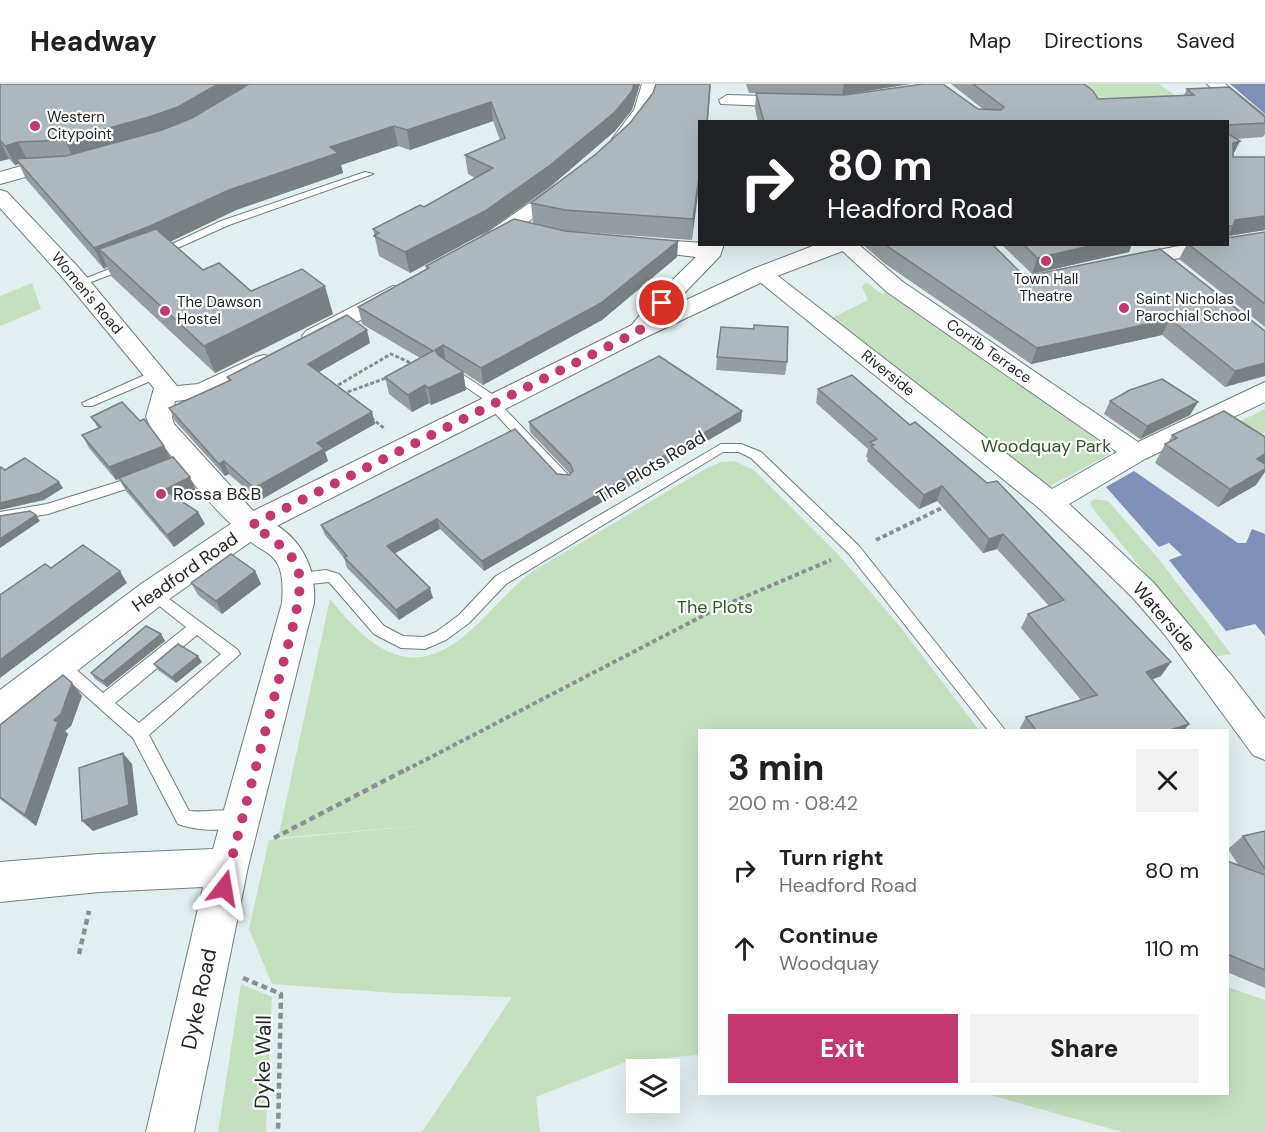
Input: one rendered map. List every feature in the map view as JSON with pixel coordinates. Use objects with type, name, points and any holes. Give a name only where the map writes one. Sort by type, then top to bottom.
[{"type":"main road","name":"Headford Road","points":[[0,710],[153,593],[252,525],[639,331],[761,274],[831,246]]},
{"type":"main road","points":[[252,525],[286,549],[293,558],[300,579]]},
{"type":"main road","name":"Dyke Road","points":[[170,1132],[236,842],[295,614],[300,579]]},
{"type":"main road","points":[[0,882],[99,873],[236,842]]},
{"type":"street","points":[[608,152],[623,137],[642,111],[650,84]]},
{"type":"street","points":[[1215,84],[1265,125]]},
{"type":"street","points":[[735,92],[808,102]]},
{"type":"street","points":[[728,120],[735,92]]},
{"type":"street","points":[[735,92],[743,120]]},
{"type":"street","points":[[0,178],[28,170],[82,167]]},
{"type":"street","points":[[466,253],[513,226],[584,172]]},
{"type":"street","name":"Women's Road","points":[[0,196],[80,283],[160,384]]},
{"type":"street","points":[[513,226],[534,231]]},
{"type":"street","points":[[616,243],[713,248]]},
{"type":"street","name":"Corrib Terrace","points":[[831,246],[895,287],[1136,453]]},
{"type":"street","points":[[1104,267],[1153,250],[1199,246]]},
{"type":"street","points":[[639,331],[713,248]]},
{"type":"street","points":[[1153,250],[1184,277]]},
{"type":"street","name":"Riverside","points":[[761,274],[1014,474]]},
{"type":"street","points":[[252,525],[183,461],[160,422],[160,384],[202,392],[287,350],[407,285]]},
{"type":"street","points":[[1050,502],[1136,453],[1257,396],[1265,390]]},
{"type":"street","name":"Waterside","points":[[1014,474],[1050,502],[1144,591],[1208,668],[1265,745]]},
{"type":"lane","points":[[80,283],[164,251],[225,223],[368,174]]},
{"type":"lane","points":[[447,368],[496,404],[565,480]]},
{"type":"lane","points":[[88,403],[160,384]]},
{"type":"lane","name":"The Plots Road","points":[[300,579],[326,576],[334,578],[379,630],[401,642],[425,643],[441,636],[464,619],[501,580],[721,448],[733,447],[756,454],[854,550],[996,729]]},
{"type":"lane","points":[[0,517],[48,509],[109,492],[152,476]]},
{"type":"lane","points":[[139,734],[232,654],[153,593]]},
{"type":"lane","points":[[104,702],[196,627]]},
{"type":"lane","points":[[58,664],[139,734],[184,818],[207,821],[236,842]]},
{"type":"path","points":[[287,350],[349,401]]},
{"type":"path","points":[[333,388],[391,354],[418,367],[407,371]]},
{"type":"path","points":[[341,394],[396,375]]},
{"type":"path","points":[[366,414],[409,447]]},
{"type":"path","points":[[236,842],[269,840],[716,609],[854,550],[949,505]]},
{"type":"path","name":"Dyke Wall","points":[[278,1132],[281,994]]},
{"type":"green space","points":[[1070,84],[1159,84],[1179,98],[1092,103]]},
{"type":"green space","name":"Woodquay Park","points":[[866,282],[882,294],[886,292],[1118,454],[1112,453],[1046,488],[832,318],[868,300],[862,287]]},
{"type":"green space","points":[[32,283],[41,309],[0,326],[0,296]]},
{"type":"green space","points":[[1265,409],[1265,432],[1242,446],[1219,431]]},
{"type":"green space","name":"The Plots","points":[[734,461],[754,470],[836,552],[898,624],[978,729],[698,729],[698,1055],[626,1059],[626,1062],[536,1097],[540,1132],[422,1132],[512,997],[395,993],[272,984],[249,929],[269,840],[427,825],[278,838],[330,599],[362,633],[378,646],[395,654],[412,657],[431,655],[451,646],[472,629],[533,571],[707,468],[721,462]]},
{"type":"green space","points":[[1095,499],[1108,501],[1158,558],[1231,654],[1213,657],[1093,509],[1090,502]]},
{"type":"green space","points":[[241,984],[272,997],[266,1132],[218,1132]]},
{"type":"green space","points":[[1229,988],[1265,1000],[1265,1132],[1122,1132],[991,1095],[1229,1095]]},
{"type":"water","points":[[1230,84],[1265,84],[1265,114]]},
{"type":"water","points":[[1134,471],[1238,543],[1246,543],[1252,529],[1265,534],[1265,636],[1255,624],[1226,631],[1169,560],[1182,555],[1169,543],[1159,547],[1106,487]]},
{"type":"building","points":[[0,84],[218,84],[178,107],[149,117],[65,140],[18,142],[5,146],[0,140]]},
{"type":"building","points":[[249,84],[634,84],[632,91],[615,112],[549,166],[485,211],[405,252],[374,236],[379,233],[373,229],[420,205],[424,207],[493,168],[465,155],[505,138],[491,102],[407,130],[394,126],[330,147],[338,153],[229,190],[150,226],[94,248],[16,159],[66,156],[162,130],[192,118]]},
{"type":"building","points":[[656,84],[710,84],[707,120],[698,120],[698,183],[693,219],[565,210],[531,203],[596,154],[630,123],[653,93]]},
{"type":"building","points":[[923,84],[943,84],[978,109],[1001,110],[1004,107],[973,84],[1084,84],[1093,91],[1098,99],[1194,95],[1187,89],[1229,87],[1265,117],[1265,123],[1229,125],[1229,120],[763,120],[756,93],[845,95]]},
{"type":"building","points":[[1229,134],[1240,141],[1233,143],[1233,157],[1265,157],[1265,216],[1235,220],[1233,226],[1229,226]]},
{"type":"building","points":[[514,219],[565,231],[678,241],[601,303],[481,368],[443,345],[435,350],[438,355],[463,372],[428,388],[425,385],[408,395],[385,377],[433,351],[358,307],[429,268],[426,266]]},
{"type":"building","points":[[156,229],[203,270],[219,263],[251,291],[302,269],[325,286],[204,346],[99,249]]},
{"type":"building","points":[[1265,232],[1265,304],[1191,246],[1229,246],[1229,238]]},
{"type":"building","points":[[887,246],[994,246],[1022,274],[1032,275],[1160,249],[1265,331],[1265,363],[1235,371],[1170,319],[1037,348]]},
{"type":"building","points":[[1025,246],[1089,246],[1037,258]]},
{"type":"building","points":[[347,315],[367,330],[308,364],[372,412],[317,443],[324,449],[254,488],[224,461],[219,464],[169,408],[231,380],[227,377]]},
{"type":"building","points":[[754,325],[788,327],[787,362],[717,357],[721,327],[754,329]]},
{"type":"building","points":[[659,356],[742,411],[482,561],[437,519],[387,546],[430,588],[396,610],[344,557],[347,556],[321,525],[515,429],[557,474],[569,475],[573,471],[571,465],[529,422]]},
{"type":"building","points":[[852,375],[910,425],[915,422],[987,483],[997,481],[1171,662],[1146,672],[1189,724],[1173,729],[1035,729],[1026,717],[1097,695],[1028,614],[1064,600],[1003,534],[989,539],[942,486],[924,495],[871,446],[874,445],[870,442],[877,439],[818,389]]},
{"type":"building","points":[[1162,379],[1198,402],[1147,426],[1110,401],[1130,390]]},
{"type":"building","points":[[122,402],[140,421],[144,419],[164,446],[109,467],[82,435],[101,427],[91,417]]},
{"type":"building","points":[[1224,411],[1265,437],[1265,454],[1257,459],[1265,464],[1265,469],[1230,489],[1165,444],[1177,438],[1172,435]]},
{"type":"building","points":[[173,457],[190,477],[164,490],[198,512],[167,535],[119,478]]},
{"type":"building","points":[[25,458],[59,482],[40,493],[0,503],[0,467],[5,470]]},
{"type":"building","points":[[30,511],[36,515],[0,539],[0,516]]},
{"type":"building","points":[[83,545],[120,571],[0,660],[0,595],[45,564],[51,568]]},
{"type":"building","points":[[231,554],[255,571],[216,601],[191,583]]},
{"type":"building","points":[[146,626],[161,634],[103,681],[91,673]]},
{"type":"building","points":[[178,644],[198,656],[172,677],[154,664]]},
{"type":"building","points":[[63,675],[72,683],[61,714],[54,720],[58,722],[25,815],[0,797],[0,725]]},
{"type":"building","points":[[123,753],[129,805],[82,821],[79,768]]},
{"type":"building","points":[[1265,831],[1265,869],[1243,836]]},
{"type":"building","points":[[1229,862],[1265,875],[1265,970],[1229,955]]},
{"type":"place","name":"Western Citypoint","points":[[35,126]]},
{"type":"place","name":"Town Hall Theatre","points":[[1046,261]]},
{"type":"place","name":"Saint Nicholas Parochial School","points":[[1124,308]]},
{"type":"place","name":"The Dawson Hostel","points":[[165,311]]},
{"type":"place","name":"Rossa B&B","points":[[161,494]]},
{"type":"route","points":[[224,888],[293,626],[300,588],[298,570],[293,558],[286,549],[252,525],[639,331],[662,303]]}]
